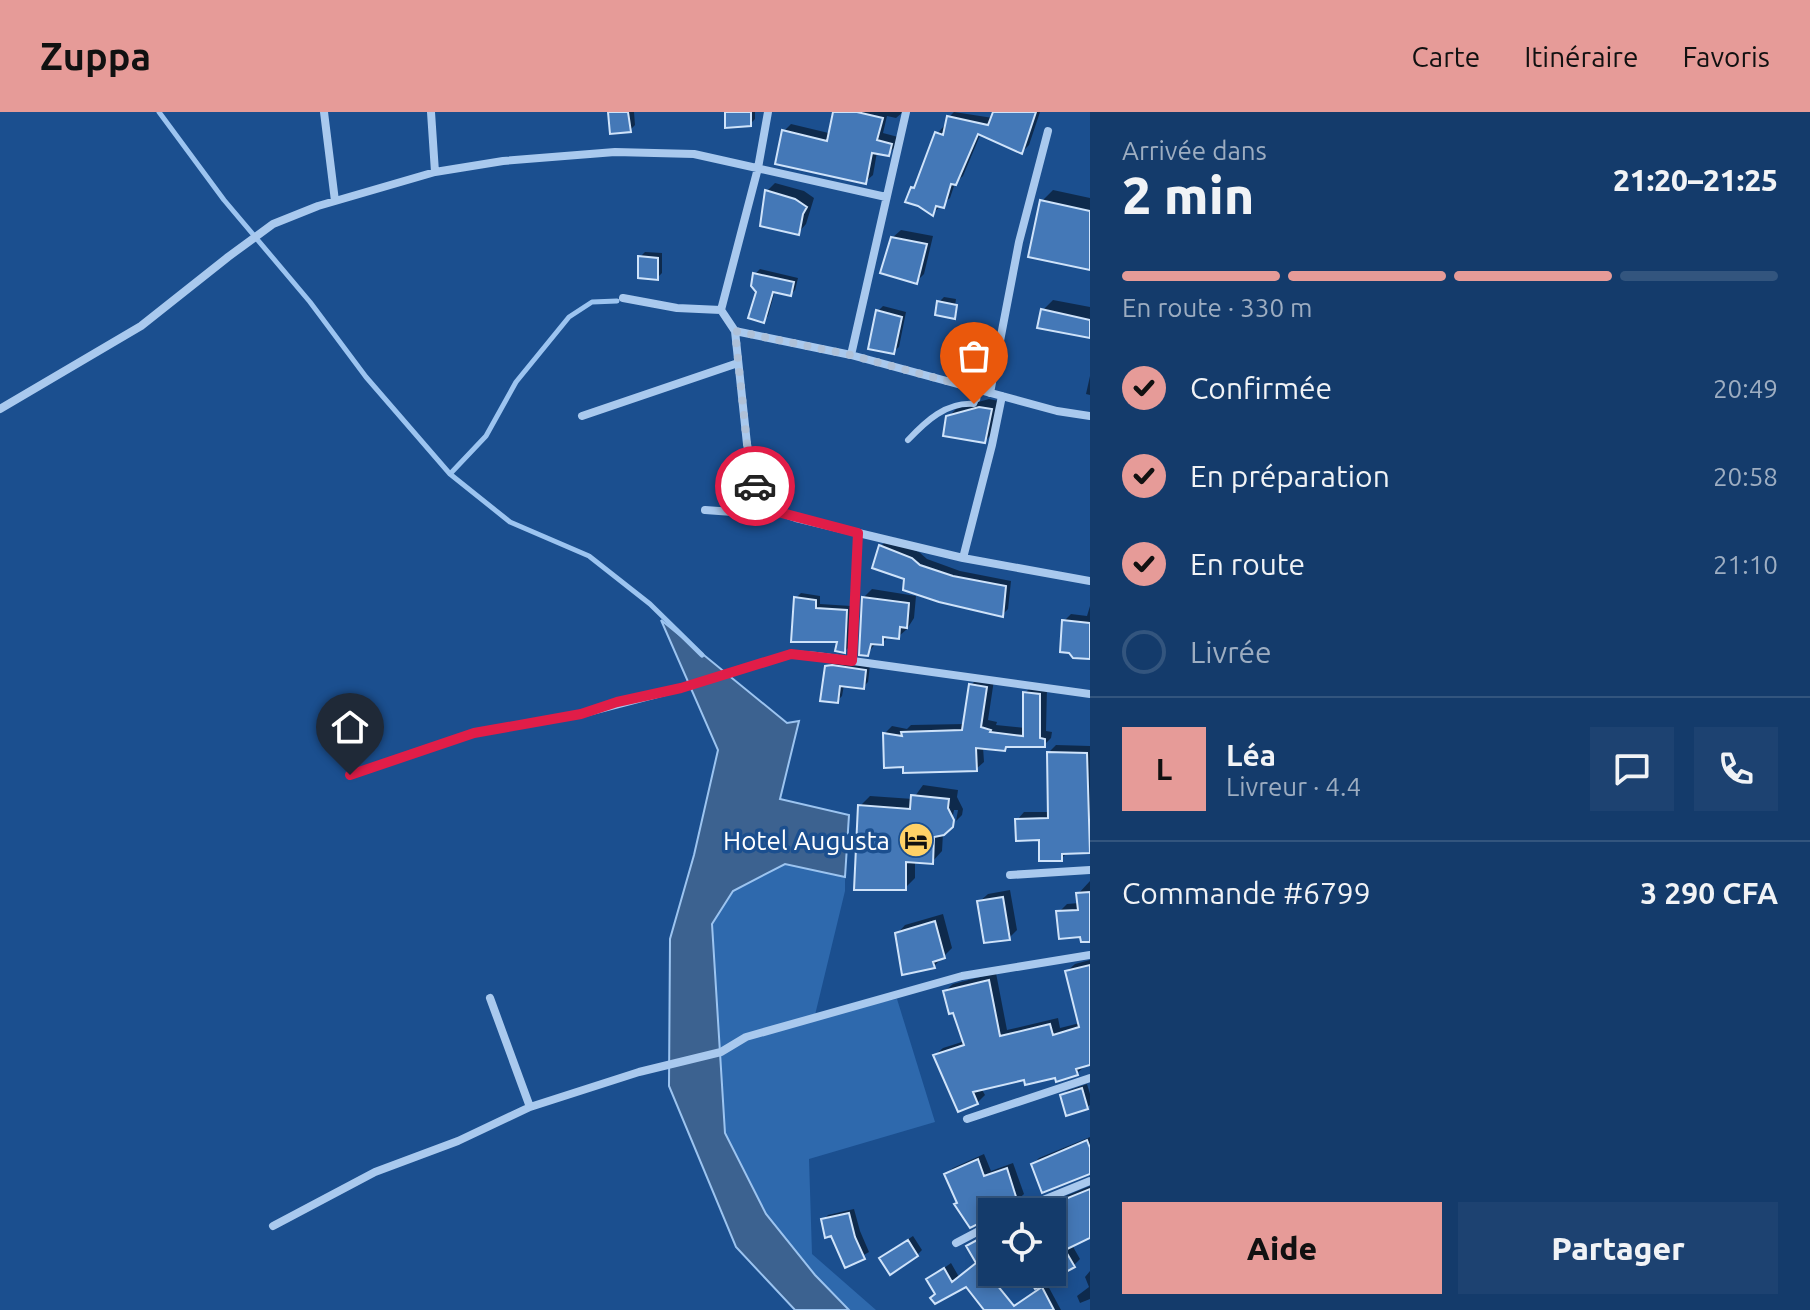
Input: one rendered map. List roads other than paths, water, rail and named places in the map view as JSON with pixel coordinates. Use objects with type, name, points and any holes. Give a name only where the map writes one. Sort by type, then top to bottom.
[{"type":"street","points":[[324,112],[335,201]]},
{"type":"street","points":[[431,112],[435,172]]},
{"type":"street","points":[[759,505],[747,444],[735,331],[721,310],[758,168],[768,112]]},
{"type":"street","points":[[851,355],[906,112]]},
{"type":"street","points":[[985,392],[1048,131]]},
{"type":"street","points":[[0,409],[141,326],[273,224],[335,201],[435,172],[503,161],[615,152],[694,154],[886,197]]},
{"type":"street","points":[[623,298],[677,308],[721,310]]},
{"type":"street","points":[[735,331],[851,355],[985,392],[1090,416]]},
{"type":"street","points":[[582,416],[738,363]]},
{"type":"street","points":[[963,558],[1002,396]]},
{"type":"street","points":[[705,510],[733,512],[759,505],[796,518],[963,558],[1090,581]]},
{"type":"street","points":[[852,661],[858,533]]},
{"type":"street","points":[[350,775],[474,733],[581,714],[617,702],[681,688],[791,654],[1090,694]]},
{"type":"street","points":[[1010,875],[1090,870]]},
{"type":"street","points":[[273,1226],[375,1172],[458,1141],[530,1107],[639,1072],[721,1052],[746,1037],[962,976],[1090,955]]},
{"type":"street","points":[[490,998],[530,1107]]},
{"type":"street","points":[[967,1119],[1090,1078]]},
{"type":"street","points":[[1048,1198],[1090,1181]]},
{"type":"street","points":[[956,1243],[978,1231]]},
{"type":"lane","points":[[908,440],[940,411],[974,404],[985,392]]},
{"type":"waterway","points":[[159,112],[224,200],[310,302],[366,377],[450,474],[510,522],[589,556],[650,604],[702,655]]},
{"type":"waterway","points":[[450,474],[486,436],[516,382],[569,317],[592,302],[617,301]]},
{"type":"place","name":"Hotel Augusta","points":[[916,840]]}]
